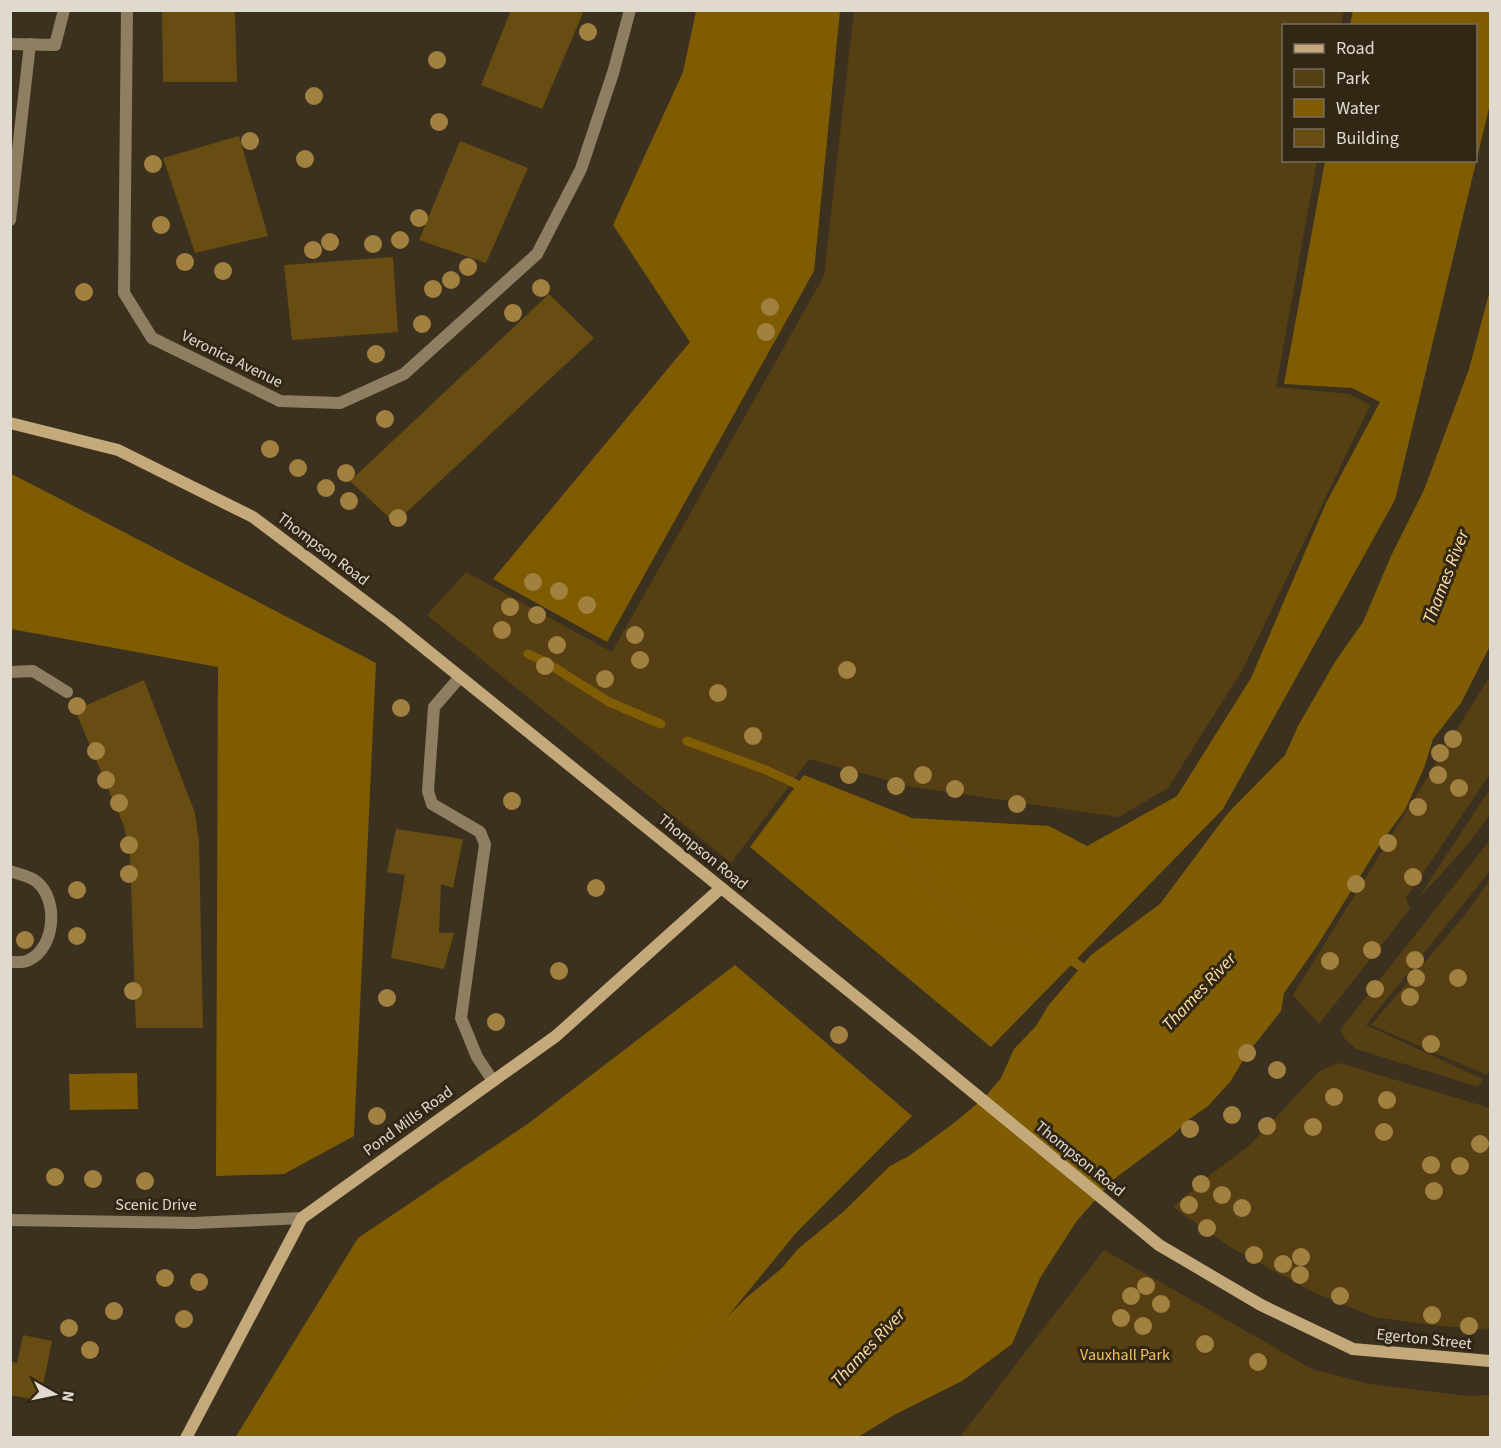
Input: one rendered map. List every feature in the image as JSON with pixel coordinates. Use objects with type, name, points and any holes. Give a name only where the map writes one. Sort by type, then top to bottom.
[{"type":"street","points":[[10,44],[55,45],[64,10]]},
{"type":"street","name":"Veronica Avenue","points":[[127,10],[124,293],[152,338],[280,401],[340,403],[404,374],[537,254],[581,169],[614,73],[630,10]]},
{"type":"street","points":[[10,220],[30,44]]},
{"type":"street","name":"Thompson Road","points":[[10,423],[118,450],[253,517],[391,621],[933,1059],[1159,1245],[1261,1305],[1353,1349]]},
{"type":"street","points":[[10,672],[33,671],[67,692]]},
{"type":"street","points":[[460,677],[434,707],[428,791],[432,804],[480,832],[485,844],[461,1018],[477,1057],[493,1081]]},
{"type":"street","points":[[10,871],[37,882],[50,900],[51,925],[44,948],[28,961],[10,962]]},
{"type":"street","name":"Pond Mills Road","points":[[186,1437],[302,1218],[556,1036],[721,888]]},
{"type":"street","name":"Scenic Drive","points":[[10,1220],[194,1223],[302,1218]]},
{"type":"street","name":"Egerton Street","points":[[1353,1349],[1465,1361],[1491,1361]]},
{"type":"green space","points":[[854,11],[1344,11],[1341,24],[1282,24],[1282,162],[1317,162],[1276,387],[1349,394],[1370,405],[1243,669],[1168,788],[1119,817],[913,787],[809,759],[731,863],[427,615],[466,572],[612,652],[824,276]]},
{"type":"green space","points":[[1490,676],[1490,774],[1406,898],[1410,909],[1319,1024],[1293,995]]},
{"type":"green space","points":[[1490,789],[1490,815],[1463,850],[1417,900]]},
{"type":"green space","points":[[1490,840],[1490,871],[1366,1025],[1483,1079],[1478,1087],[1356,1049],[1345,1039],[1340,1030]]},
{"type":"green space","points":[[1490,880],[1490,1070],[1487,1075],[1371,1025],[1464,916]]},
{"type":"green space","points":[[1339,1063],[1490,1108],[1490,1330],[1374,1317],[1311,1291],[1232,1248],[1173,1207],[1211,1174],[1250,1145],[1319,1071]]},
{"type":"green space","name":"Vauxhall Park","points":[[1104,1250],[1312,1369],[1369,1384],[1467,1396],[1490,1395],[1490,1437],[960,1437]]},
{"type":"shaded area","points":[[696,11],[840,11],[814,271],[607,642],[493,579],[690,342],[613,225],[683,72]]},
{"type":"shaded area","points":[[1353,11],[1490,11],[1490,104],[1477,158],[1477,24],[1350,24]]},
{"type":"shaded area","points":[[1325,162],[1476,162],[1395,500],[1223,809],[991,1047],[750,847],[804,775],[912,818],[1049,826],[1087,846],[1177,796],[1251,678],[1326,503],[1380,402],[1352,388],[1284,384]]},
{"type":"shaded area","points":[[10,473],[376,663],[354,1136],[284,1174],[216,1176],[218,667],[11,629]]},
{"type":"shaded area","points":[[735,965],[912,1116],[796,1233],[629,1437],[235,1438],[358,1238],[529,1123]]},
{"type":"water","name":"Thames River","points":[[1490,290],[1490,646],[1461,703],[1433,739],[1424,768],[1405,810],[1382,841],[1317,946],[1284,993],[1281,1011],[1247,1054],[1230,1082],[1208,1106],[1118,1176],[1103,1191],[1076,1222],[1040,1278],[1012,1344],[962,1381],[896,1414],[858,1437],[603,1438],[647,1398],[746,1298],[781,1269],[798,1249],[843,1212],[890,1166],[909,1156],[985,1097],[1001,1078],[1014,1049],[1036,1026],[1048,1006],[1091,955],[1160,904],[1228,813],[1285,755],[1298,726],[1335,662],[1363,622],[1391,556],[1424,490],[1469,369]]},
{"type":"water","points":[[137,1073],[138,1109],[70,1110],[69,1074]]},
{"type":"building","points":[[162,10],[235,10],[237,82],[163,82]]},
{"type":"building","points":[[511,10],[576,10],[583,13],[542,109],[481,85]]},
{"type":"building","points":[[239,136],[268,236],[195,253],[163,158]]},
{"type":"building","points":[[460,141],[528,168],[486,263],[419,240]]},
{"type":"building","points":[[393,257],[398,332],[292,340],[284,265]]},
{"type":"building","points":[[549,294],[594,338],[395,523],[350,481]]},
{"type":"building","points":[[144,680],[195,813],[199,842],[203,1028],[136,1028],[130,854],[124,826],[75,710]]},
{"type":"building","points":[[396,829],[463,839],[453,888],[441,884],[439,933],[454,933],[444,969],[391,958],[405,875],[387,872]]},
{"type":"building","points":[[23,1335],[52,1341],[41,1395],[32,1394],[31,1399],[10,1395],[10,1361],[17,1363]]},
{"type":"waterway","points":[[528,654],[544,661],[609,702],[661,724]]},
{"type":"waterway","points":[[687,741],[766,770],[811,791],[862,807],[893,830],[933,889],[956,910],[980,927],[1005,936],[1048,943],[1081,967]]}]
